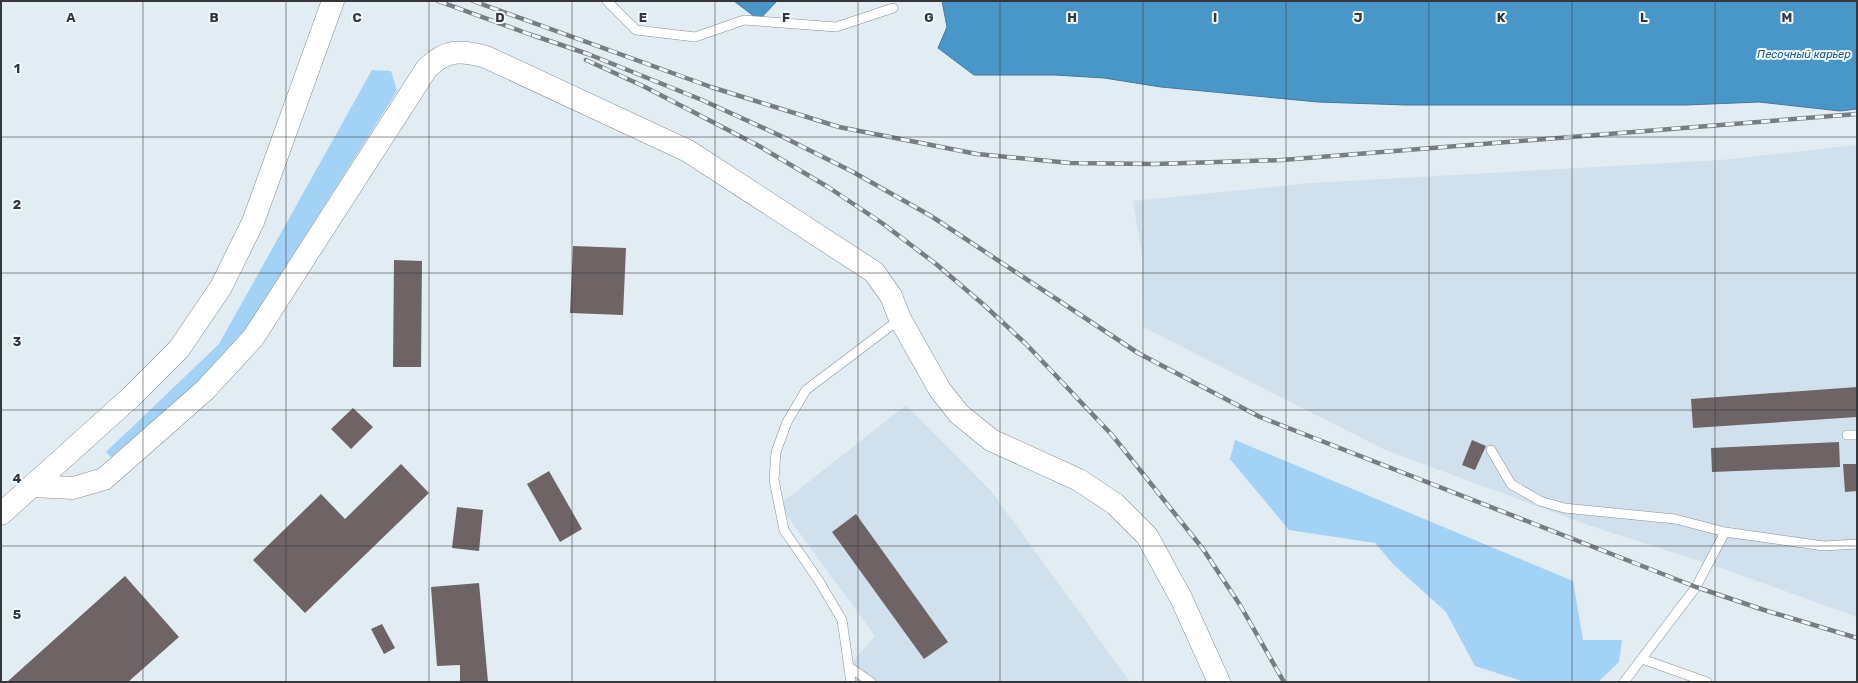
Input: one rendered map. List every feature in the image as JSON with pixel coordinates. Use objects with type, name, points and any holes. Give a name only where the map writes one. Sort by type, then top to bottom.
[{"type":"street","points":[[1,514],[131,397],[179,349],[221,287],[253,222],[333,1]]},
{"type":"street","points":[[32,486],[73,488],[104,479],[205,390],[253,338],[427,68],[437,58],[450,53],[468,52],[486,57],[688,151],[874,272],[891,296],[900,318],[940,390],[959,414],[991,440],[1079,480],[1115,504],[1147,536],[1181,598],[1218,682]]},
{"type":"lane","points":[[607,1],[636,30],[695,37],[744,20],[836,26],[893,8]]},
{"type":"lane","points":[[851,682],[842,620],[819,581],[784,530],[774,480],[776,452],[787,422],[806,390],[900,318]]},
{"type":"lane","points":[[1847,435],[1857,435]]},
{"type":"lane","points":[[1491,450],[1511,484],[1540,501],[1564,508],[1675,518],[1725,532],[1824,546],[1857,544]]},
{"type":"lane","points":[[1624,682],[1696,587],[1725,532]]},
{"type":"lane","points":[[1642,659],[1707,682]]},
{"type":"lane","points":[[849,667],[870,682]]},
{"type":"shaded area","points":[[372,70],[391,71],[397,91],[238,342],[203,379],[111,457],[106,452],[219,344]]},
{"type":"shaded area","points":[[1857,145],[1857,617],[1718,567],[1591,526],[1385,450],[1143,327],[1142,255],[1133,201],[1311,183],[1721,160]]},
{"type":"shaded area","points":[[906,405],[991,491],[1130,682],[857,682],[848,667],[875,636],[779,505]]},
{"type":"shaded area","points":[[1235,440],[1573,581],[1583,640],[1622,640],[1619,662],[1598,682],[1522,681],[1475,666],[1446,612],[1393,564],[1375,543],[1289,530],[1230,459]]},
{"type":"water","points":[[734,1],[777,1],[759,20]]},
{"type":"water","name":"Песочный карьер","points":[[942,1],[1857,1],[1857,109],[1840,111],[1759,102],[1686,105],[1406,105],[1318,102],[1161,87],[1104,78],[1055,75],[974,75],[938,48],[947,27]]},
{"type":"building","points":[[573,246],[626,248],[623,315],[570,313]]},
{"type":"building","points":[[394,260],[422,261],[421,367],[393,367]]},
{"type":"building","points":[[1857,387],[1857,417],[1693,428],[1691,399]]},
{"type":"building","points":[[353,408],[373,427],[351,449],[331,429]]},
{"type":"building","points":[[1472,440],[1486,446],[1475,470],[1462,465]]},
{"type":"building","points":[[1839,442],[1840,467],[1712,472],[1711,448]]},
{"type":"building","points":[[401,464],[429,493],[305,613],[253,560],[321,494],[345,519]]},
{"type":"building","points":[[1843,464],[1857,464],[1857,491],[1845,492]]},
{"type":"building","points":[[549,471],[582,529],[560,542],[527,484]]},
{"type":"building","points":[[457,507],[483,510],[479,551],[452,548]]},
{"type":"building","points":[[856,514],[948,642],[924,659],[832,532]]},
{"type":"building","points":[[125,576],[179,637],[128,682],[7,682]]},
{"type":"building","points":[[479,583],[488,682],[460,682],[460,665],[437,666],[431,587]]},
{"type":"building","points":[[382,624],[395,648],[384,654],[371,629]]},
{"type":"railway","points":[[438,1],[537,37]]},
{"type":"railway","points":[[473,1],[711,87],[839,127],[977,154],[1070,163],[1155,164],[1282,160],[1857,114]]},
{"type":"railway","points":[[532,35],[588,54],[702,100],[781,136],[853,172],[931,216],[1138,353],[1260,417],[1696,587],[1764,610],[1857,638]]},
{"type":"railway","points":[[586,60],[643,86],[759,146],[828,187],[882,223],[936,264],[984,305],[1026,344],[1112,435],[1203,549],[1240,605],[1284,682]]}]
